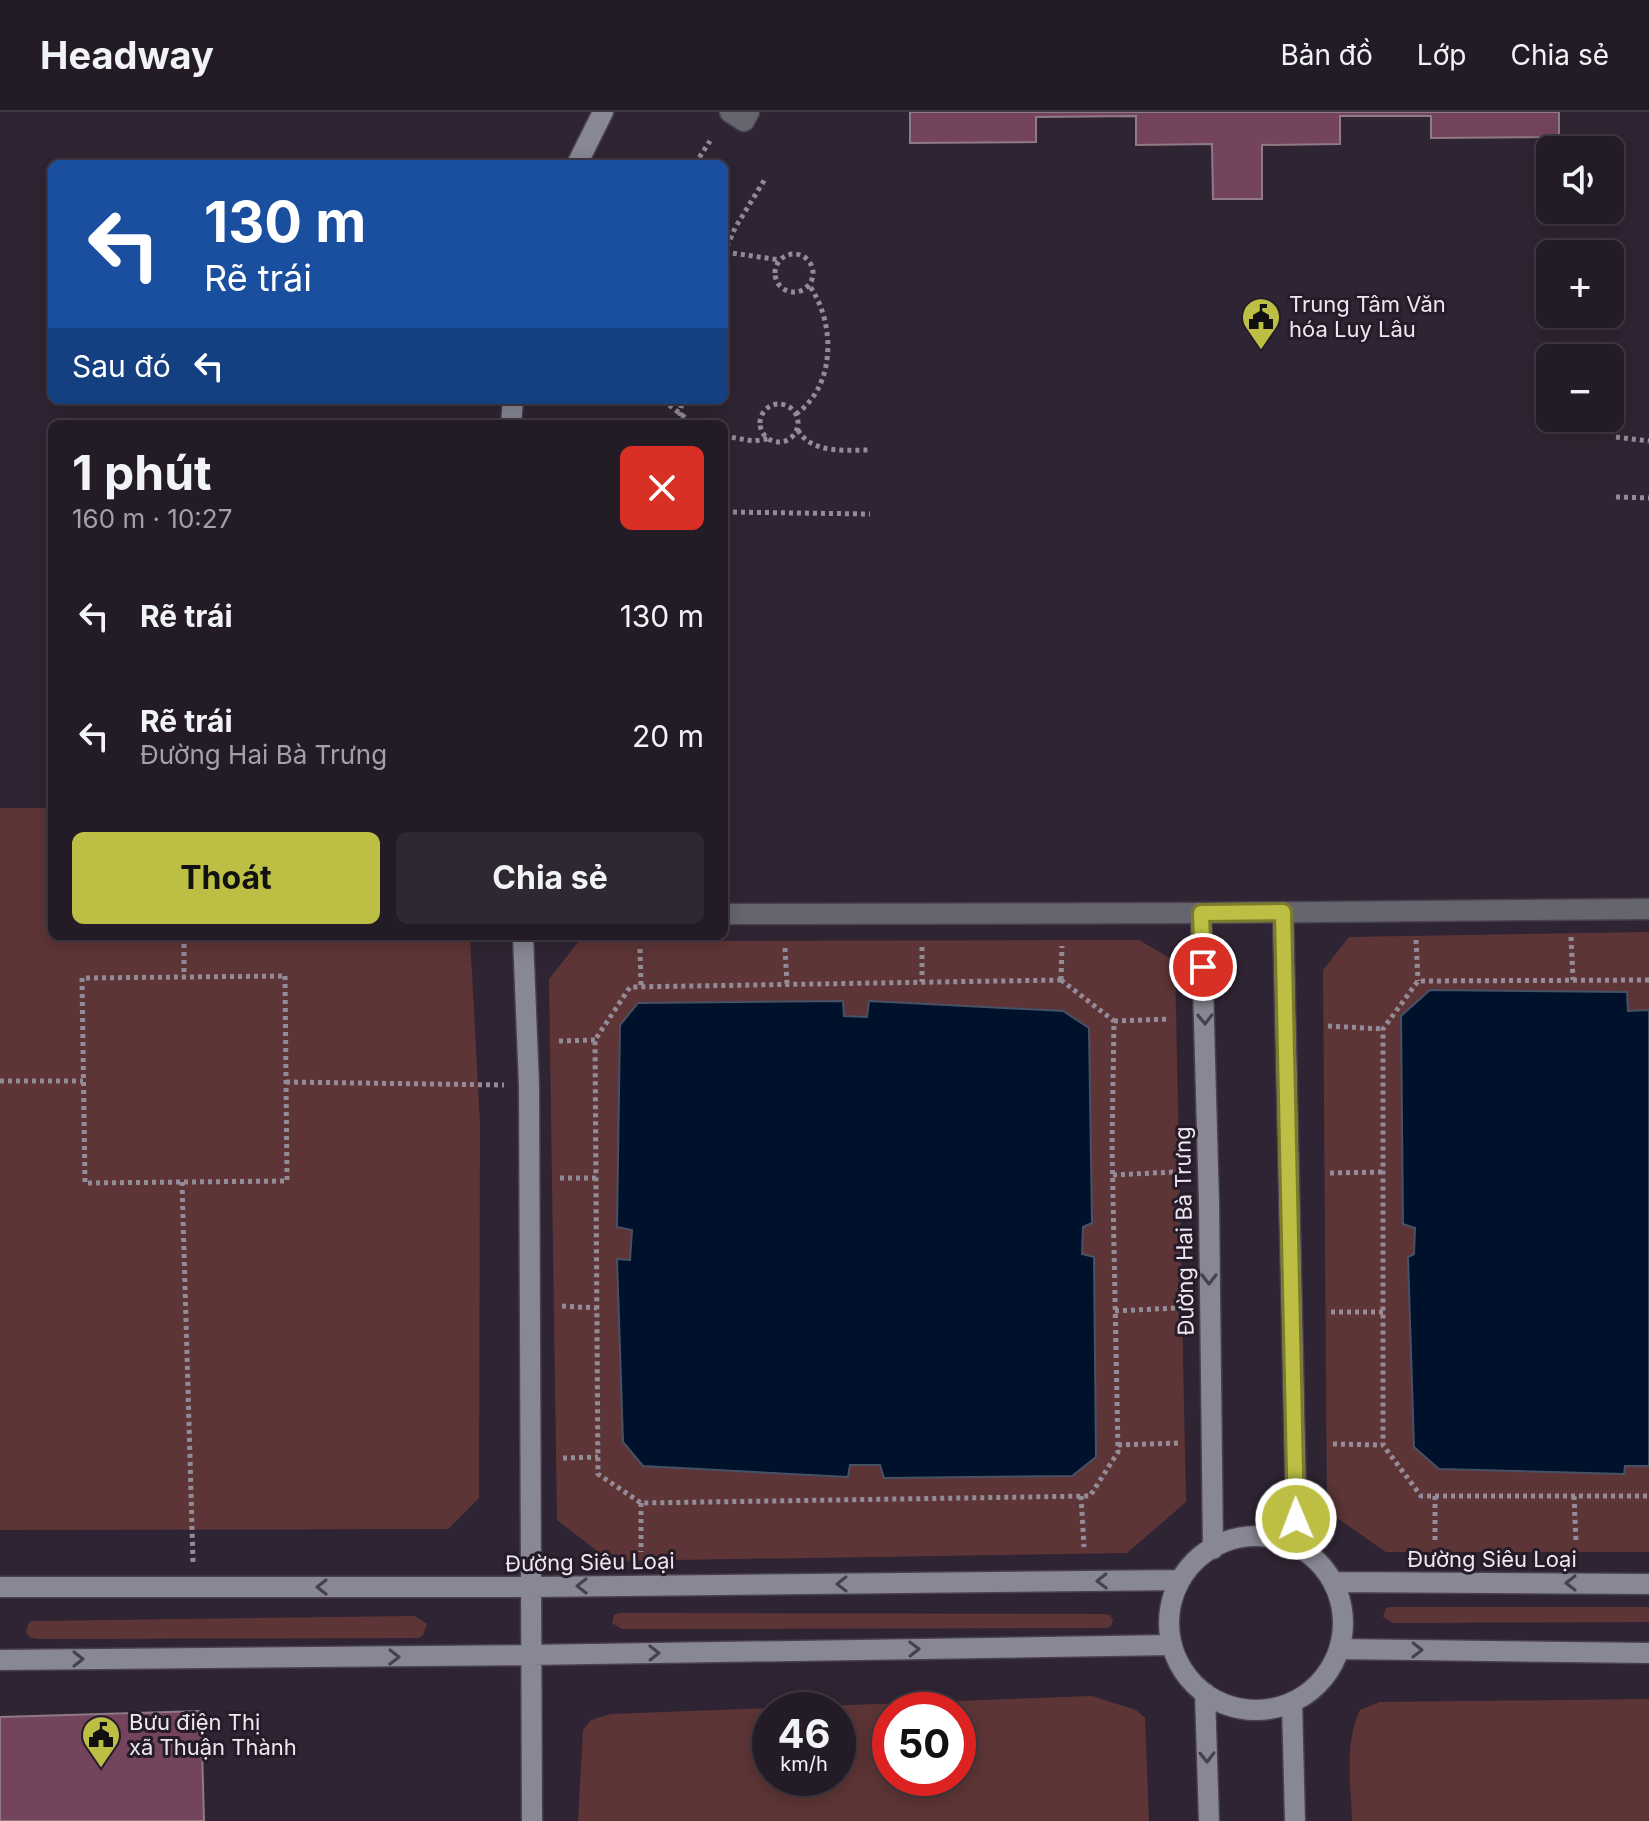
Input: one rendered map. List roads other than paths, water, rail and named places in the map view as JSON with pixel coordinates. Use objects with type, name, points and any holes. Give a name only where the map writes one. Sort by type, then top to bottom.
[{"type":"main road","points":[[579,160],[603,112]]},
{"type":"main road","points":[[1283,912],[1297,1546]]},
{"type":"main road","name":"Đường Hai Bà Trưng","points":[[1201,913],[1209,1203],[1213,1549]]},
{"type":"main road","points":[[523,940],[529,1086],[532,1821]]},
{"type":"main road","points":[[1245,1537],[1266,1537],[1297,1546],[1322,1565],[1334,1582],[1342,1602],[1344,1623],[1334,1663],[1307,1695],[1292,1703],[1276,1708],[1243,1709],[1226,1705],[1205,1693],[1186,1675],[1172,1645],[1170,1612],[1180,1580],[1190,1566],[1213,1549],[1245,1537]]},
{"type":"main road","name":"Đường Siêu Loại","points":[[0,1587],[531,1587],[1180,1580]]},
{"type":"main road","name":"Đường Siêu Loại","points":[[1334,1582],[1649,1584]]},
{"type":"main road","points":[[0,1660],[1172,1645]]},
{"type":"main road","points":[[1339,1649],[1649,1653]]},
{"type":"main road","points":[[1205,1693],[1209,1821]]},
{"type":"main road","points":[[1292,1703],[1295,1821]]},
{"type":"street","points":[[730,112],[744,121],[749,112]]},
{"type":"street","points":[[728,914],[1649,909]]},
{"type":"water","points":[[1430,990],[1627,992],[1628,1011],[1649,1010],[1649,1466],[1625,1466],[1624,1474],[1439,1469],[1414,1447],[1408,1257],[1414,1254],[1415,1228],[1403,1224],[1401,1016]]},
{"type":"water","points":[[843,1001],[844,1016],[867,1017],[869,1001],[1063,1011],[1089,1028],[1092,1223],[1083,1227],[1082,1254],[1094,1257],[1096,1457],[1072,1476],[884,1478],[880,1465],[850,1465],[848,1477],[643,1466],[623,1442],[617,1259],[630,1260],[632,1230],[617,1227],[620,1025],[638,1003]]},
{"type":"place","name":"Trung Tâm Văn hóa Luy Lâu","points":[[1261,351]]},
{"type":"place","name":"Bưu điện Thị xã Thuận Thành","points":[[101,1769]]}]
